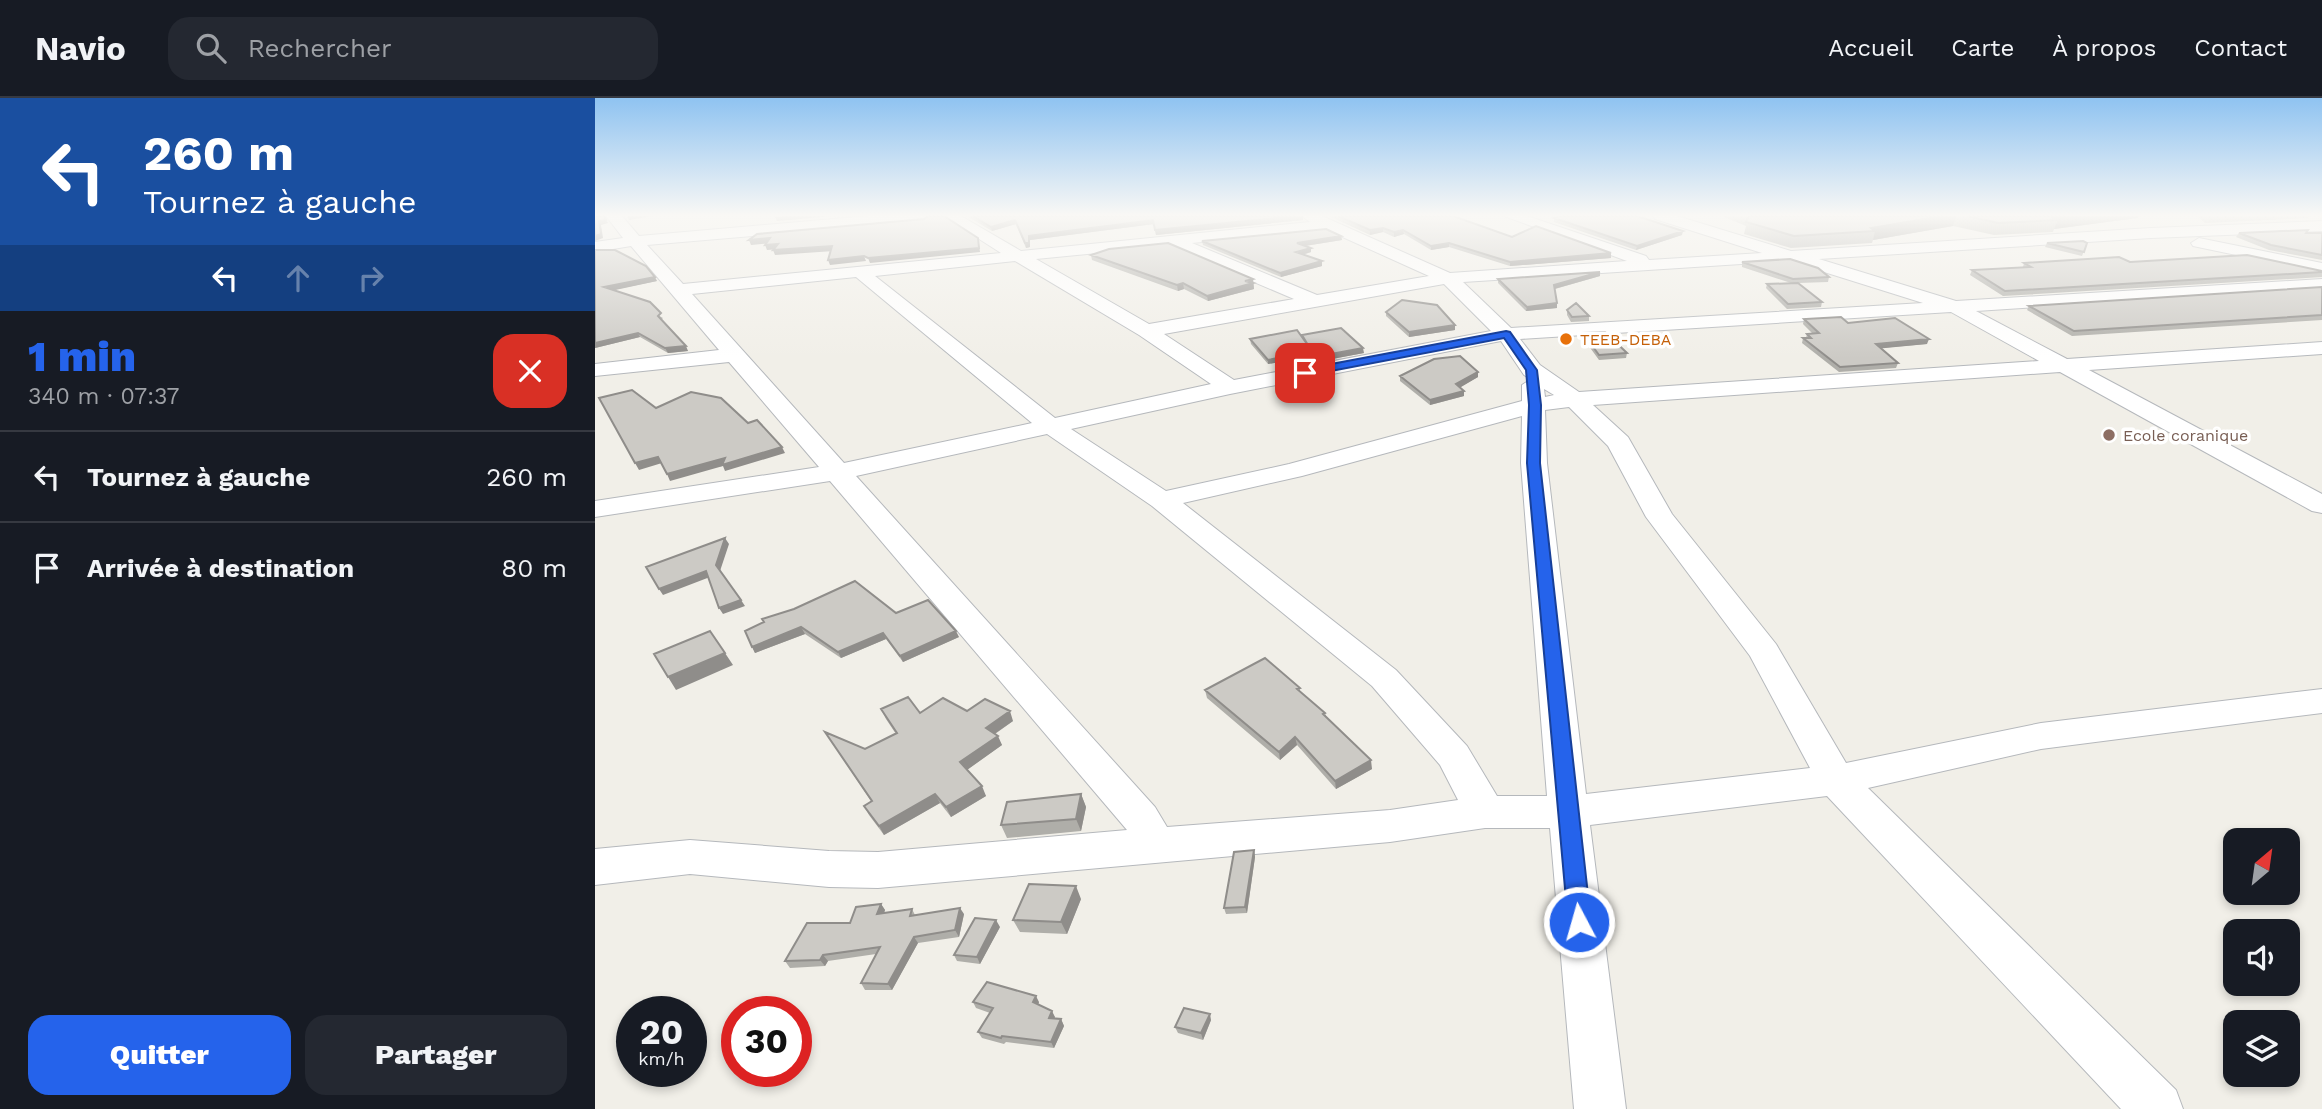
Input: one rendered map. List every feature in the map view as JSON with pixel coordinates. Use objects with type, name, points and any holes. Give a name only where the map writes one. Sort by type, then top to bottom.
[{"type":"street","points":[[654,263],[1141,818],[1156,844]]},
{"type":"street","points":[[678,290],[948,263]]},
{"type":"street","points":[[1032,263],[1146,331],[1230,387]]},
{"type":"street","points":[[1225,263],[1316,302]]},
{"type":"street","points":[[1414,263],[1448,278],[1506,334],[1533,388],[1534,463],[1567,813],[1600,1109]]},
{"type":"street","points":[[1649,263],[1654,265]]},
{"type":"street","points":[[1146,331],[1448,278],[1685,263]]},
{"type":"street","points":[[1811,263],[1953,306],[2322,505]]},
{"type":"street","points":[[2298,263],[2322,268]]},
{"type":"street","points":[[860,272],[1051,426],[1162,500],[1384,678],[1454,756],[1485,812]]},
{"type":"street","points":[[595,509],[838,472],[1230,387],[1506,334],[2322,284]]},
{"type":"street","points":[[1162,500],[1293,471],[1533,388],[1574,399],[2322,348]]},
{"type":"street","points":[[595,370],[734,355]]},
{"type":"street","points":[[1533,388],[1574,399],[1619,442],[1660,517],[1764,652],[1836,780],[2157,1109]]},
{"type":"street","points":[[595,867],[690,857],[829,869],[879,870],[1389,826],[1485,812],[1567,813],[1836,780],[2041,736],[2322,701]]},
{"type":"building","points":[[595,263],[641,263],[655,277],[604,287],[650,302],[661,313],[658,316],[686,346],[665,348],[638,333],[595,343]]},
{"type":"building","points":[[1114,263],[1216,263],[1253,279],[1245,281],[1253,283],[1207,296],[1183,283],[1177,285]]},
{"type":"building","points":[[1256,263],[1314,263],[1280,273]]},
{"type":"building","points":[[1746,263],[1803,263],[1818,268],[1829,277],[1793,279]]},
{"type":"building","points":[[2024,263],[2285,263],[2322,272],[2005,291],[1972,270],[2031,267]]},
{"type":"building","points":[[1600,272],[1554,285],[1557,303],[1527,307],[1498,279]]},
{"type":"building","points":[[1798,283],[1822,302],[1788,304],[1767,284]]},
{"type":"building","points":[[2322,287],[2322,315],[2074,331],[2029,306]]},
{"type":"building","points":[[1402,300],[1437,305],[1455,325],[1409,332],[1386,312]]},
{"type":"building","points":[[1576,303],[1589,316],[1572,317],[1567,310]]},
{"type":"building","points":[[1841,317],[1848,323],[1895,318],[1929,339],[1876,344],[1898,363],[1840,367],[1803,338],[1811,338],[1807,334],[1819,333],[1804,319]]},
{"type":"building","points":[[1341,328],[1363,348],[1315,357],[1302,335]]},
{"type":"building","points":[[1297,330],[1312,351],[1268,360],[1250,339]]},
{"type":"building","points":[[1605,332],[1627,353],[1599,355],[1583,333]]},
{"type":"building","points":[[1460,356],[1478,372],[1456,384],[1464,391],[1430,400],[1400,376],[1434,359]]},
{"type":"building","points":[[632,390],[656,408],[691,392],[721,398],[748,423],[757,420],[782,447],[722,465],[725,458],[667,474],[658,457],[635,463],[599,398]]},
{"type":"building","points":[[725,538],[716,565],[741,600],[719,608],[706,571],[659,589],[646,567]]},
{"type":"building","points":[[855,581],[896,613],[928,600],[956,631],[900,656],[883,633],[838,652],[801,627],[752,647],[745,631],[764,622],[762,619],[794,609]]},
{"type":"building","points":[[710,631],[725,653],[668,677],[654,654]]},
{"type":"building","points":[[1265,658],[1300,688],[1297,689],[1371,760],[1335,781],[1295,737],[1279,752],[1205,690]]},
{"type":"building","points":[[908,697],[920,713],[943,698],[967,711],[985,699],[1010,711],[986,728],[998,736],[960,762],[982,786],[946,807],[935,794],[879,826],[864,806],[872,801],[825,732],[865,749],[897,733],[881,709]]},
{"type":"building","points":[[1081,794],[1076,819],[1001,825],[1007,802]]},
{"type":"building","points":[[1254,850],[1245,907],[1224,908],[1234,852]]},
{"type":"building","points":[[1029,884],[1076,886],[1061,922],[1013,920]]},
{"type":"building","points":[[881,904],[877,914],[912,909],[910,916],[960,908],[955,930],[914,937],[888,984],[861,983],[880,947],[823,955],[820,960],[785,961],[807,923],[850,923],[856,907]]},
{"type":"building","points":[[975,918],[996,920],[977,957],[954,955]]},
{"type":"building","points":[[987,982],[1036,996],[1033,1002],[1052,1011],[1049,1018],[1061,1019],[1051,1042],[1001,1038],[978,1032],[993,1008],[973,1002]]},
{"type":"building","points":[[1184,1008],[1210,1014],[1201,1033],[1175,1027]]},
{"type":"place","name":"TEEB-DEBA","points":[[1566,339]]},
{"type":"place","name":"Ecole coranique","points":[[2109,435]]},
{"type":"route","points":[[1305,373],[1506,334],[1532,370],[1535,405],[1534,463],[1579,922]]}]
